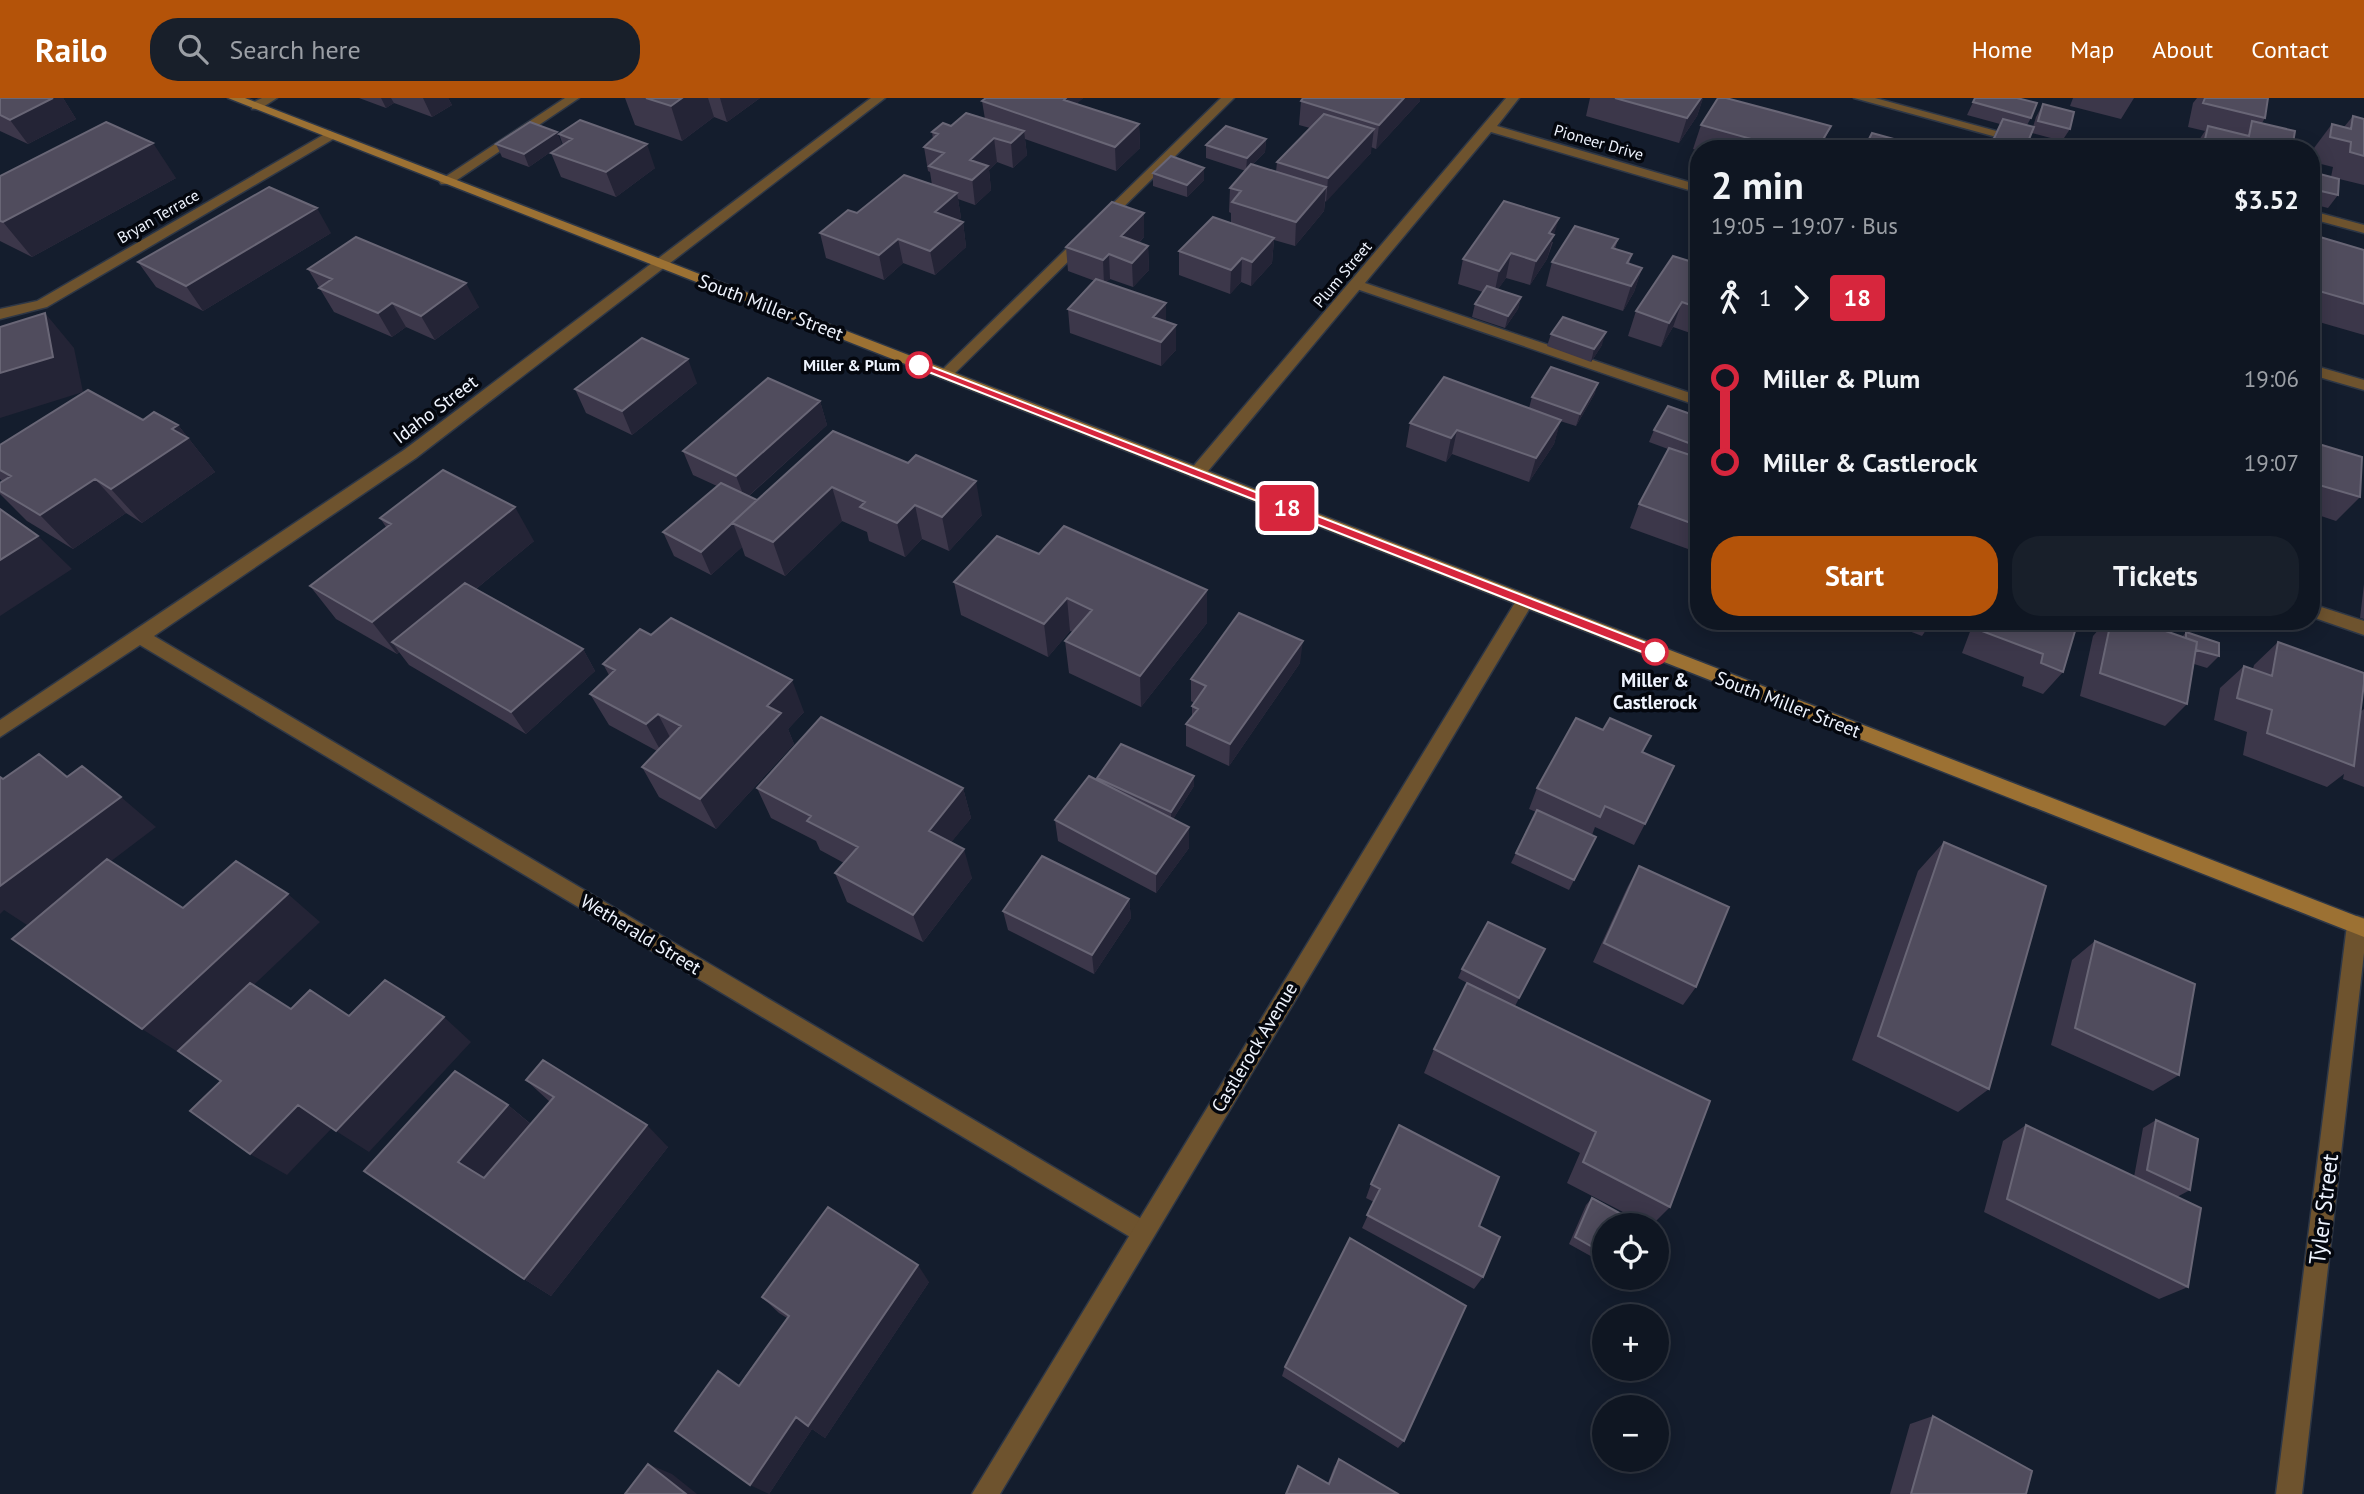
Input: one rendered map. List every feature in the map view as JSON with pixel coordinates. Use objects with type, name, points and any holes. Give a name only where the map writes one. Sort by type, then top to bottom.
[{"type":"main road","name":"South Miller Street","points":[[234,98],[2361,926]]},
{"type":"street","points":[[256,106],[271,98]]},
{"type":"street","points":[[446,181],[573,98]]},
{"type":"street","name":"Idaho Street","points":[[0,730],[410,454],[663,265],[879,98]]},
{"type":"street","points":[[945,375],[1228,98]]},
{"type":"street","name":"Plum Street","points":[[1196,473],[1513,98]]},
{"type":"street","points":[[1860,98],[2021,140]]},
{"type":"street","name":"Pioneer Drive","points":[[1488,127],[1690,187]]},
{"type":"street","name":"Bryan Terrace","points":[[0,314],[42,304],[330,135]]},
{"type":"street","points":[[2320,217],[2364,229]]},
{"type":"street","points":[[1356,284],[1690,398]]},
{"type":"street","points":[[2320,372],[2364,385]]},
{"type":"street","name":"Castlerock Avenue","points":[[985,1494],[1525,601]]},
{"type":"street","points":[[2320,613],[2364,628]]},
{"type":"street","name":"Wetherald Street","points":[[141,636],[1142,1232]]},
{"type":"street","name":"Tyler Street","points":[[2290,1494],[2361,926]]},
{"type":"building","points":[[0,98],[53,98],[10,120],[0,115]]},
{"type":"building","points":[[646,98],[682,98],[671,106]]},
{"type":"building","points":[[986,98],[1066,98],[1064,100],[1139,124],[1115,147],[982,101]]},
{"type":"building","points":[[1303,98],[1404,98],[1379,125],[1301,101]]},
{"type":"building","points":[[1615,98],[1701,98],[1687,118]]},
{"type":"building","points":[[1718,98],[1726,98],[1831,126],[1823,140],[1755,140],[1701,125]]},
{"type":"building","points":[[1975,98],[2017,98],[2037,103],[2031,118],[1973,102]]},
{"type":"building","points":[[2205,98],[2268,98],[2265,118],[2203,103]]},
{"type":"building","points":[[2043,104],[2074,112],[2070,129],[2038,121]]},
{"type":"building","points":[[966,113],[1024,131],[1011,143],[994,138],[970,160],[988,166],[972,180],[929,166],[944,153],[924,147],[938,134],[932,132],[943,123],[951,126]]},
{"type":"building","points":[[1324,114],[1374,129],[1328,178],[1277,162]]},
{"type":"building","points":[[2353,116],[2364,119],[2364,156],[2350,152],[2351,142],[2330,137],[2332,124],[2351,129]]},
{"type":"building","points":[[2003,119],[2034,127],[2029,140],[1993,140]]},
{"type":"building","points":[[580,120],[647,144],[606,172],[551,153],[572,139],[559,134]]},
{"type":"building","points":[[2252,121],[2295,131],[2294,140],[2205,140],[2208,126],[2249,136]]},
{"type":"building","points":[[106,122],[153,143],[3,222],[0,221],[0,176]]},
{"type":"building","points":[[530,122],[557,132],[524,154],[496,144]]},
{"type":"building","points":[[1226,126],[1266,139],[1247,158],[1206,145]]},
{"type":"building","points":[[1872,133],[1897,140],[1868,140]]},
{"type":"building","points":[[1171,156],[1204,168],[1187,185],[1153,173]]},
{"type":"building","points":[[1251,164],[1326,187],[1296,222],[1232,202],[1241,191],[1230,188]]},
{"type":"building","points":[[2320,174],[2339,179],[2338,195],[2320,191]]},
{"type":"building","points":[[904,175],[957,193],[935,212],[963,222],[930,251],[898,239],[879,255],[820,233],[848,210],[857,213]]},
{"type":"building","points":[[269,187],[317,208],[186,286],[138,262]]},
{"type":"building","points":[[1504,201],[1559,218],[1549,233],[1554,235],[1536,261],[1511,253],[1499,271],[1463,259]]},
{"type":"building","points":[[1112,202],[1144,213],[1121,236],[1148,246],[1132,263],[1109,254],[1103,260],[1066,247]]},
{"type":"building","points":[[1213,217],[1274,238],[1252,262],[1242,258],[1231,270],[1179,251]]},
{"type":"building","points":[[1575,226],[1618,239],[1612,248],[1632,254],[1627,263],[1642,268],[1631,286],[1552,262]]},
{"type":"building","points":[[356,237],[466,283],[421,316],[392,303],[378,313],[319,288],[332,279],[308,269]]},
{"type":"building","points":[[2320,237],[2364,250],[2364,304],[2320,291]]},
{"type":"building","points":[[1673,256],[1690,261],[1690,305],[1682,302],[1669,323],[1636,311]]},
{"type":"building","points":[[1096,279],[1166,303],[1153,317],[1176,325],[1161,342],[1068,309]]},
{"type":"building","points":[[1487,286],[1521,297],[1508,316],[1475,304]]},
{"type":"building","points":[[45,313],[53,357],[0,373],[0,327]]},
{"type":"building","points":[[1563,317],[1606,332],[1594,349],[1551,334]]},
{"type":"building","points":[[642,338],[688,359],[622,411],[575,389]]},
{"type":"building","points":[[1551,367],[1598,383],[1580,414],[1532,397]]},
{"type":"building","points":[[1444,377],[1561,420],[1536,458],[1457,430],[1451,438],[1410,423]]},
{"type":"building","points":[[768,378],[820,401],[736,476],[683,451]]},
{"type":"building","points":[[88,390],[143,420],[154,412],[178,425],[172,429],[188,438],[111,489],[95,479],[40,515],[0,491],[0,483],[11,476],[0,470],[0,445]]},
{"type":"building","points":[[1668,406],[1690,414],[1690,444],[1654,430]]},
{"type":"building","points":[[833,431],[908,463],[916,455],[976,481],[942,517],[915,505],[897,523],[860,507],[865,502],[832,487],[773,542],[732,523]]},
{"type":"building","points":[[2320,444],[2362,457],[2360,497],[2320,485]]},
{"type":"building","points":[[1669,448],[1690,455],[1690,523],[1639,504]]},
{"type":"building","points":[[443,470],[515,507],[372,622],[310,586],[391,524],[380,518]]},
{"type":"building","points":[[721,483],[757,500],[701,552],[663,532]]},
{"type":"building","points":[[0,509],[38,536],[0,560]]},
{"type":"building","points":[[1064,526],[1207,590],[1140,676],[1065,641],[1092,610],[1067,598],[1044,624],[954,582],[997,536],[1039,554]]},
{"type":"building","points":[[465,583],[583,649],[511,712],[392,642]]},
{"type":"building","points":[[1239,613],[1303,641],[1230,744],[1186,724],[1198,709],[1192,706],[1206,686],[1191,679]]},
{"type":"building","points":[[671,618],[792,680],[767,706],[781,713],[700,799],[642,767],[681,726],[658,714],[646,724],[590,694],[615,670],[603,664],[640,629],[651,635]]},
{"type":"building","points":[[1979,630],[2075,630],[2063,672],[2041,663],[2043,654]]},
{"type":"building","points":[[2109,630],[2163,630],[2197,642],[2187,704],[2100,673]]},
{"type":"building","points":[[2186,632],[2219,643],[2219,656],[2196,650],[2197,642],[2186,638]]},
{"type":"building","points":[[2278,642],[2364,673],[2354,766],[2267,733],[2272,710],[2237,698],[2244,666],[2272,676]]},
{"type":"building","points":[[821,717],[963,788],[929,831],[964,849],[913,915],[835,873],[858,847],[807,821],[811,816],[757,788]]},
{"type":"building","points":[[1576,718],[1603,730],[1610,718],[1651,736],[1642,752],[1674,766],[1645,824],[1605,806],[1600,817],[1537,788]]},
{"type":"building","points":[[1121,744],[1194,776],[1171,812],[1097,778]]},
{"type":"building","points":[[39,754],[67,777],[82,766],[121,797],[0,886],[0,777],[3,779]]},
{"type":"building","points":[[1089,776],[1189,827],[1156,874],[1055,820]]},
{"type":"building","points":[[1537,810],[1596,837],[1574,880],[1516,853]]},
{"type":"building","points":[[1944,842],[2046,886],[1989,1089],[1878,1036]]},
{"type":"building","points":[[1042,856],[1129,899],[1092,955],[1003,911]]},
{"type":"building","points":[[107,859],[183,908],[236,861],[288,894],[142,1029],[12,939]]},
{"type":"building","points":[[1639,866],[1729,907],[1696,987],[1604,943]]},
{"type":"building","points":[[1488,922],[1545,949],[1519,998],[1462,969]]},
{"type":"building","points":[[2095,941],[2195,984],[2179,1075],[2075,1028]]},
{"type":"building","points":[[385,980],[444,1017],[336,1131],[298,1105],[250,1154],[190,1111],[221,1081],[178,1051],[250,983],[291,1009],[310,990],[349,1016]]},
{"type":"building","points":[[1467,983],[1710,1101],[1670,1207],[1583,1162],[1596,1132],[1434,1049]]},
{"type":"building","points":[[543,1060],[647,1125],[524,1279],[364,1171],[455,1071],[508,1105],[458,1162],[484,1178],[554,1097],[526,1080]]},
{"type":"building","points":[[2156,1120],[2198,1139],[2190,1190],[2147,1170]]},
{"type":"building","points":[[1399,1125],[1499,1177],[1479,1226],[1500,1237],[1483,1277],[1367,1215],[1380,1189],[1371,1184]]},
{"type":"building","points":[[2026,1125],[2201,1208],[2188,1287],[2007,1199]]},
{"type":"building","points":[[1592,1198],[1619,1213],[1592,1213],[1592,1247],[1575,1237]]},
{"type":"building","points":[[828,1207],[918,1265],[808,1426],[796,1417],[750,1485],[675,1431],[718,1371],[739,1386],[789,1316],[762,1297]]},
{"type":"building","points":[[1350,1238],[1466,1306],[1404,1441],[1285,1367]]},
{"type":"building","points":[[1933,1416],[2032,1471],[2026,1494],[1911,1494]]},
{"type":"building","points":[[1339,1459],[1398,1494],[1286,1494],[1298,1466],[1329,1484]]},
{"type":"building","points":[[648,1464],[686,1494],[625,1494]]},
{"type":"bus line","name":"18","points":[[919,365],[1655,652]]},
{"type":"place","name":"Miller & Plum","points":[[919,365]]},
{"type":"place","name":"Miller & Castlerock","points":[[1655,652]]}]
